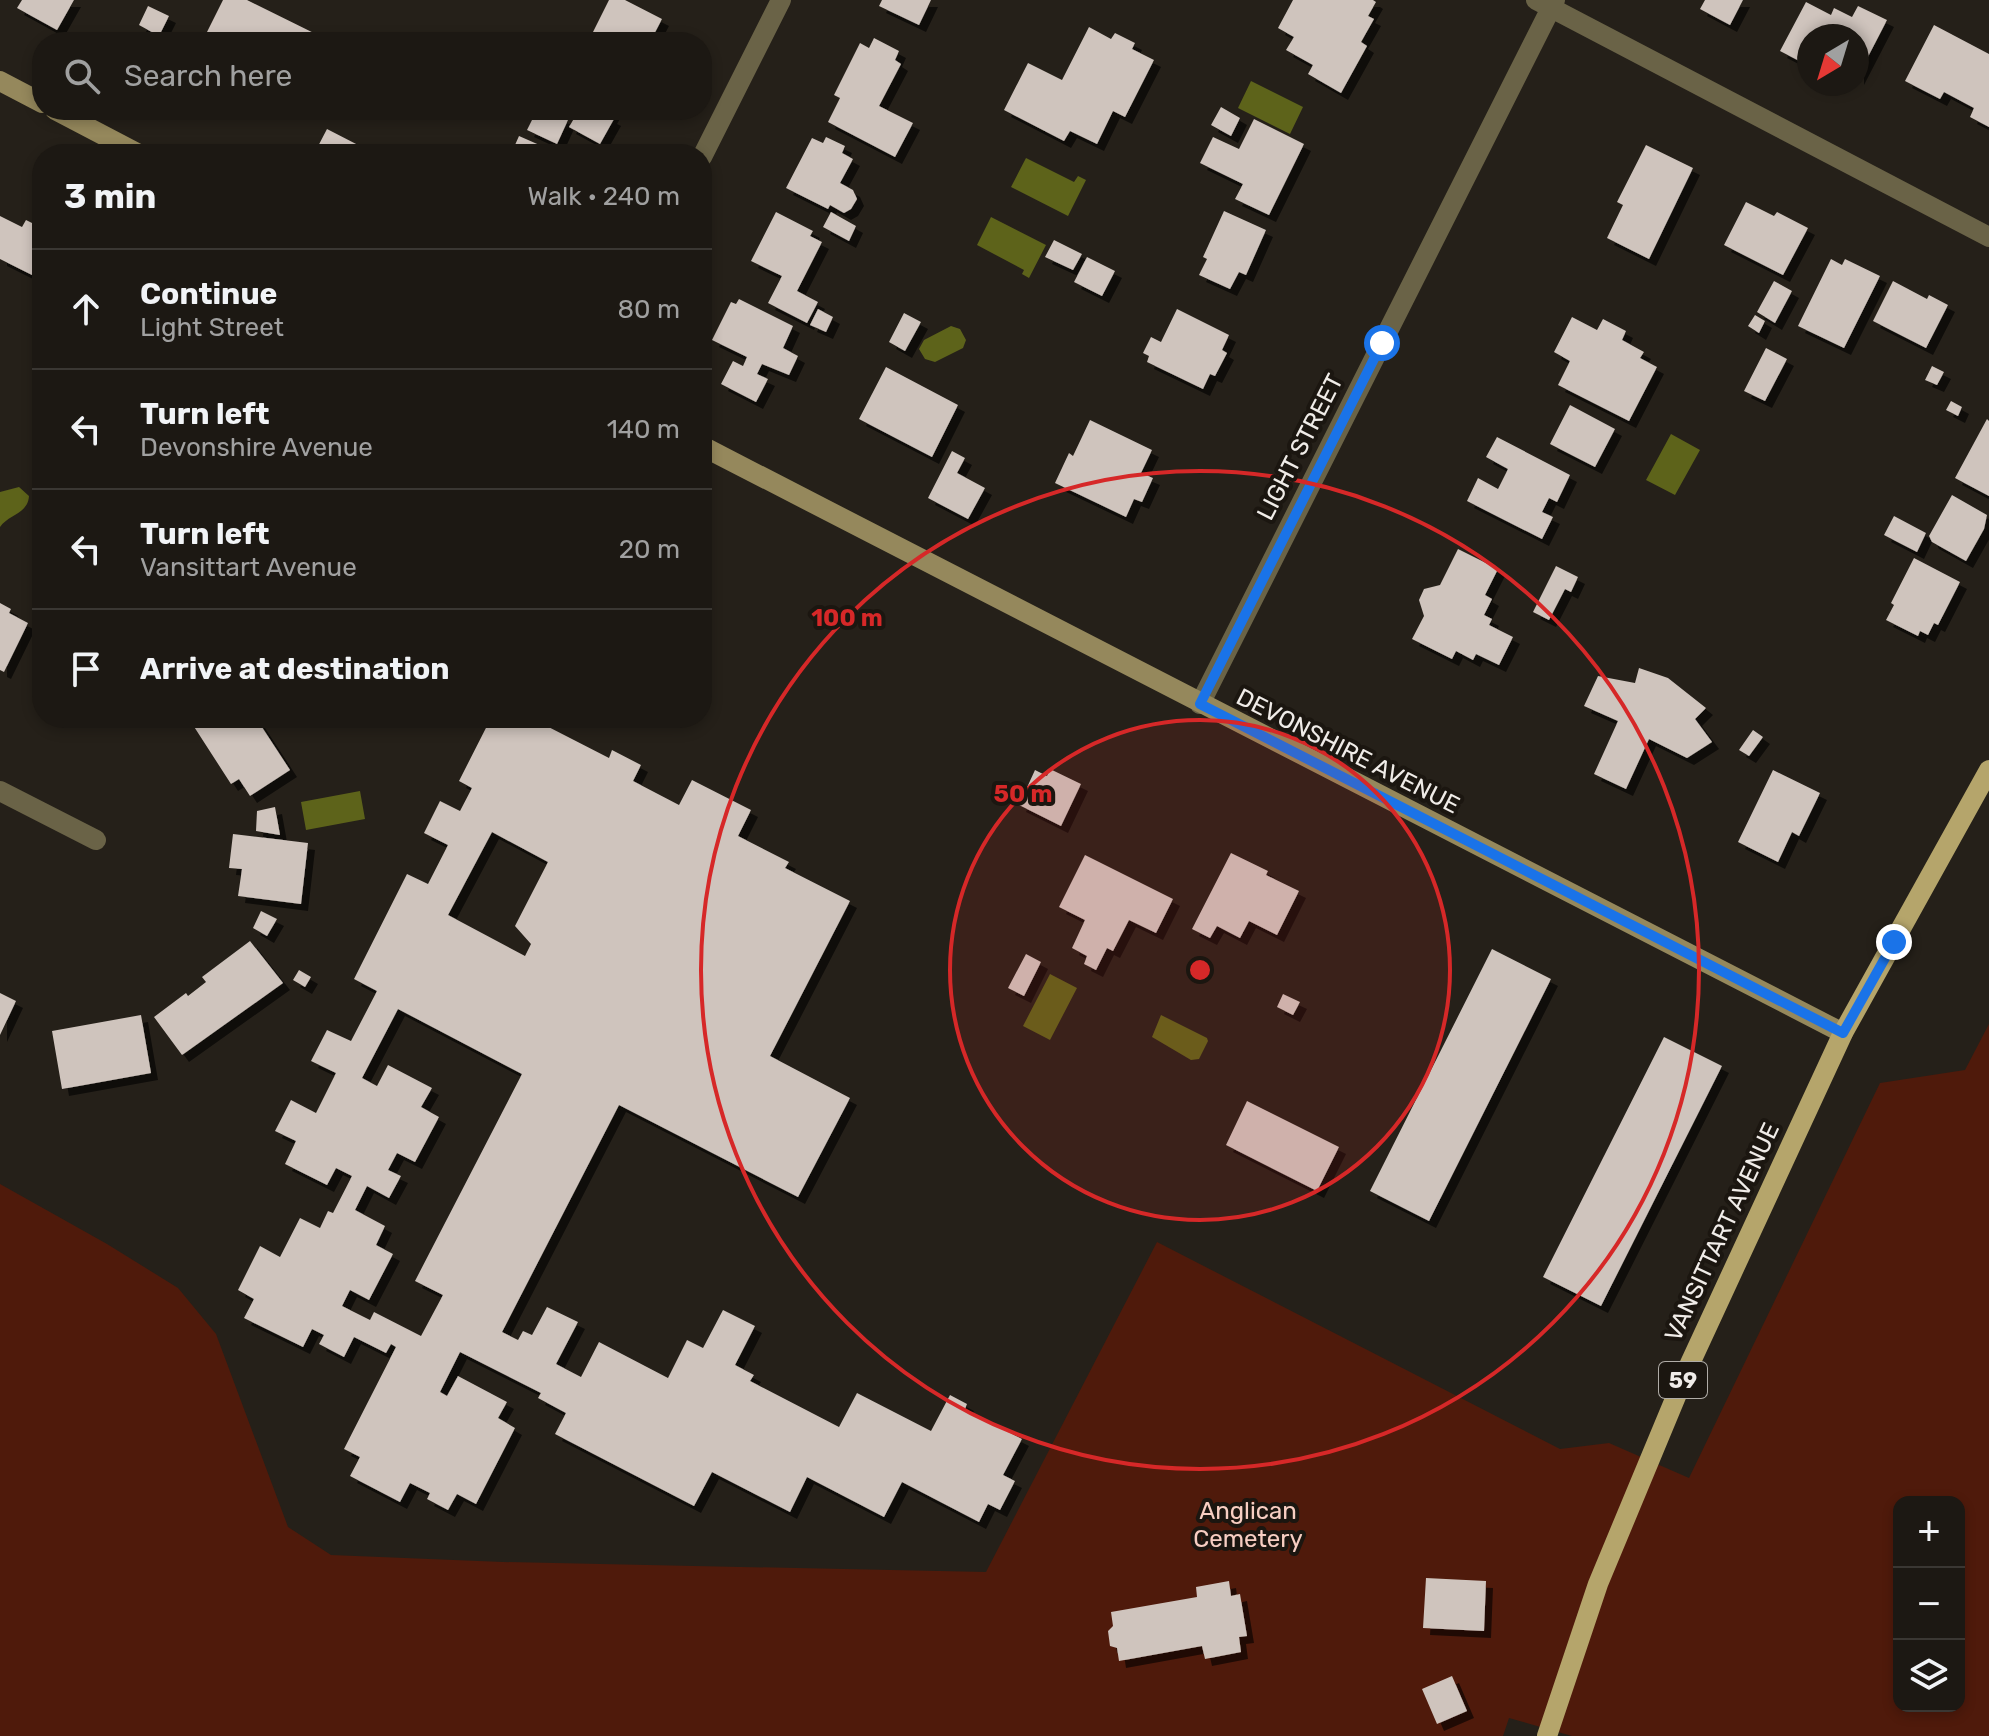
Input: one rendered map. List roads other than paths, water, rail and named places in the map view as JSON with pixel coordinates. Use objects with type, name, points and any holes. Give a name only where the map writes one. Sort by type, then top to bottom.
[{"type":"main road","points":[[0,81],[32,98]]},
{"type":"main road","points":[[74,120],[120,144]]},
{"type":"main road","name":"DEVONSHIRE AVENUE","points":[[712,451],[1843,1033]]},
{"type":"main road","name":"VANSITTART AVENUE","points":[[1547,1736],[1598,1584],[1687,1370],[1843,1033],[1989,770]]},
{"type":"street","points":[[709,144],[781,0]]},
{"type":"street","points":[[1547,3],[1989,237]]},
{"type":"street","name":"LIGHT STREET","points":[[1200,704],[1547,3]]},
{"type":"street","points":[[0,791],[96,840]]},
{"type":"park label","name":"Anglican Cemetery","points":[[1248,1525]]}]
